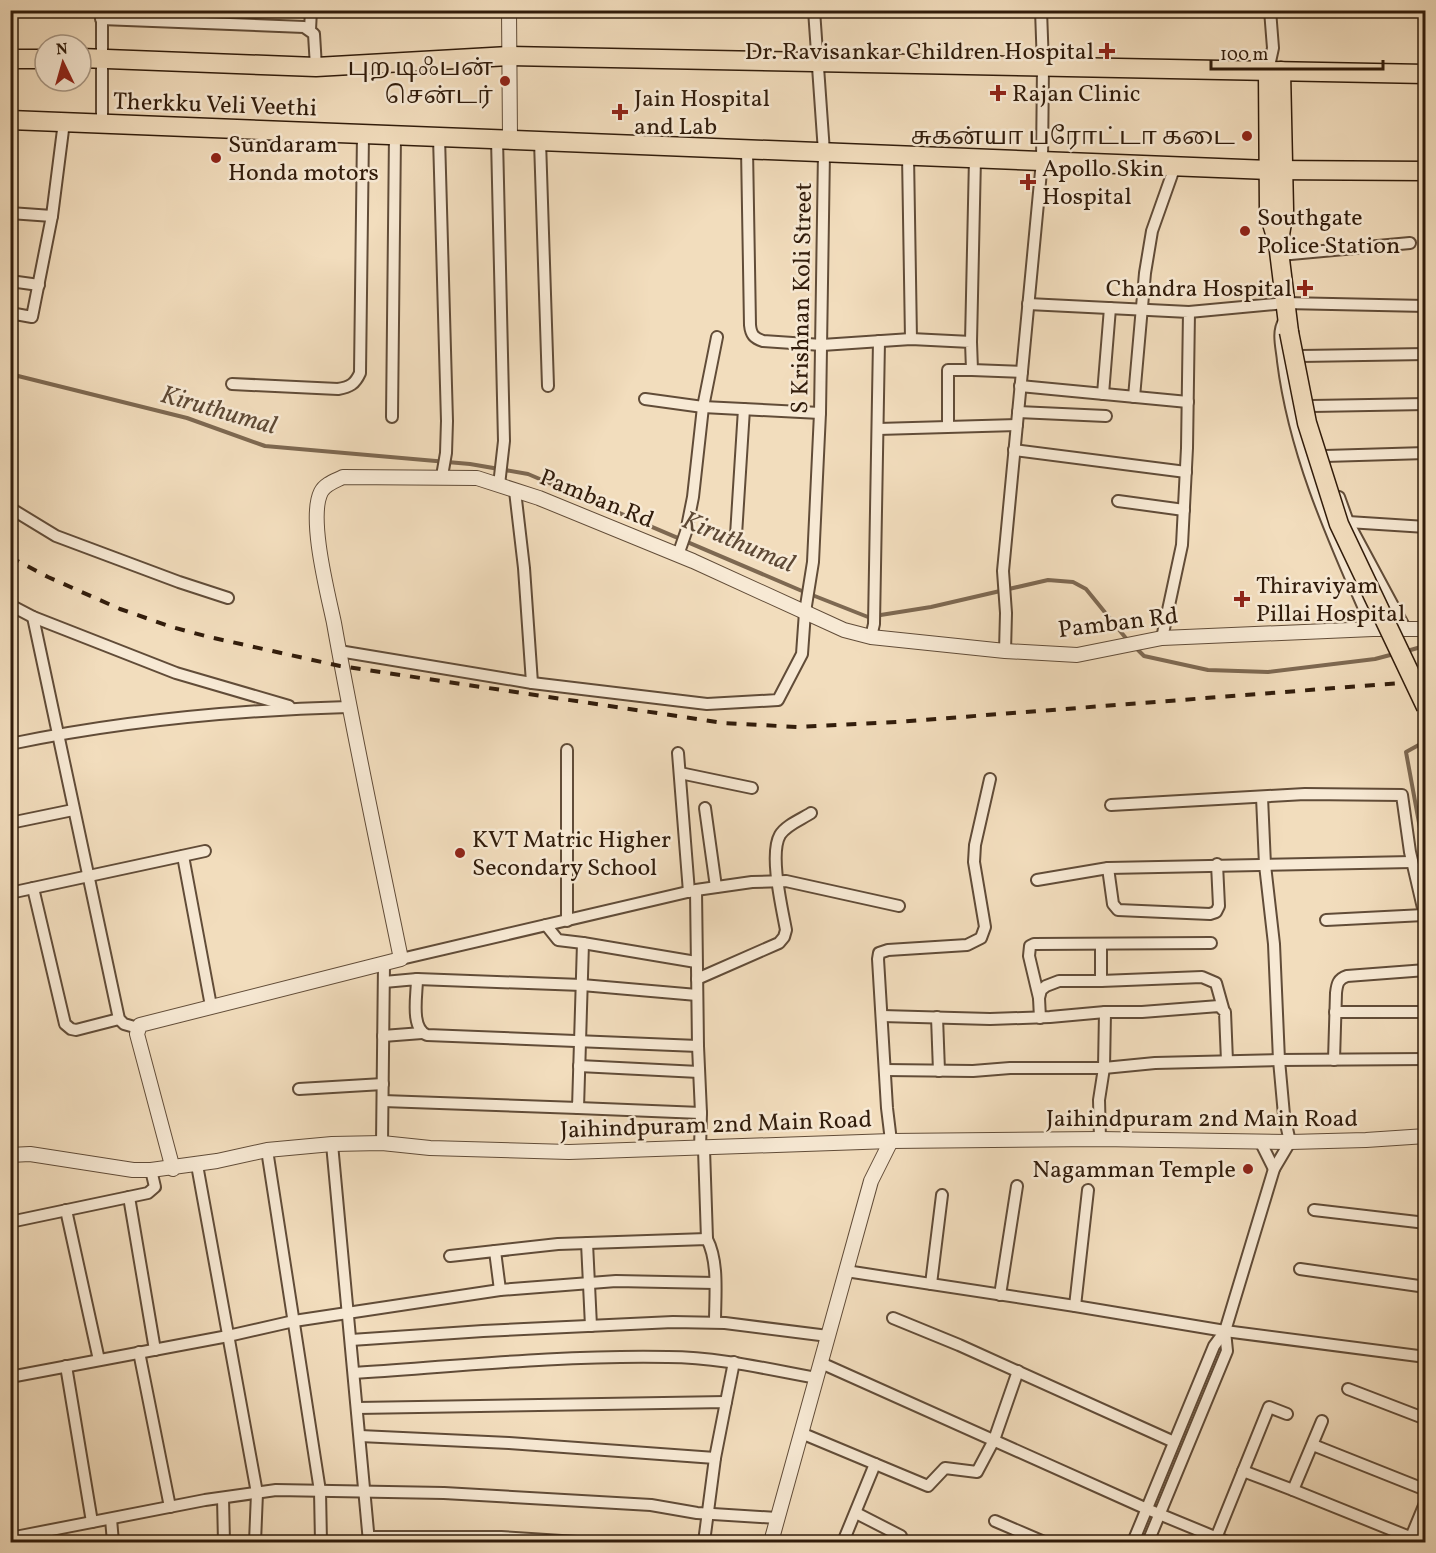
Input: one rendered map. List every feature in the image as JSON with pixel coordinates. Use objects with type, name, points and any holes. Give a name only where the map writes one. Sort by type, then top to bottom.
[{"type":"main road","points":[[93,58],[316,67],[509,56],[1425,74]]},
{"type":"main road","points":[[10,59],[33,59]]},
{"type":"main road","points":[[1274,71],[1275,170],[1284,210],[1279,249],[1287,318],[1307,423],[1339,524],[1425,707]]},
{"type":"main road","name":"Therkku Veli Veethi","points":[[10,120],[1275,170],[1425,171]]},
{"type":"street","points":[[310,30],[311,10]]},
{"type":"street","points":[[499,481],[504,441],[504,139],[509,10]]},
{"type":"street","name":"S Krishnan Koli Street","points":[[532,683],[707,704],[778,700],[802,654],[813,562],[822,345],[824,152],[814,10]]},
{"type":"street","points":[[1005,651],[1003,580],[1042,161],[1041,10]]},
{"type":"street","points":[[1270,10],[1274,71]]},
{"type":"street","points":[[102,123],[101,15],[299,26],[314,34],[316,67]]},
{"type":"street","points":[[10,313],[32,317],[52,216],[64,122]]},
{"type":"street","points":[[232,384],[338,389],[356,382],[360,373],[363,134]]},
{"type":"street","points":[[392,417],[395,135]]},
{"type":"street","points":[[439,137],[447,421],[443,472]]},
{"type":"street","points":[[540,141],[548,386]]},
{"type":"street","points":[[747,149],[751,334],[755,338],[763,341],[822,345],[911,339],[971,342]]},
{"type":"street","points":[[908,155],[911,339]]},
{"type":"street","points":[[972,370],[975,158]]},
{"type":"street","points":[[1134,398],[1145,273],[1152,231],[1175,166]]},
{"type":"street","points":[[10,213],[52,216]]},
{"type":"street","points":[[1279,249],[1410,243]]},
{"type":"street","points":[[10,281],[39,285]]},
{"type":"street","points":[[1028,304],[1287,318],[1425,306]]},
{"type":"street","points":[[1103,394],[1110,308]]},
{"type":"street","points":[[1155,638],[1182,545],[1186,472],[1189,312]]},
{"type":"street","points":[[1287,318],[1294,328],[1325,456],[1348,522],[1405,628]]},
{"type":"street","points":[[1287,318],[1282,323],[1280,334],[1286,386],[1297,438],[1323,514],[1372,629]]},
{"type":"street","points":[[679,551],[686,532],[693,497],[703,407],[717,337]]},
{"type":"street","points":[[873,630],[879,341]]},
{"type":"street","points":[[1301,356],[1425,354]]},
{"type":"street","points":[[948,426],[948,370],[1022,372]]},
{"type":"street","points":[[1020,386],[1188,402]]},
{"type":"street","points":[[645,399],[703,407],[820,413]]},
{"type":"street","points":[[1312,406],[1425,404]]},
{"type":"street","points":[[736,535],[744,409]]},
{"type":"street","points":[[1018,412],[1106,416]]},
{"type":"street","points":[[878,429],[1017,425]]},
{"type":"street","points":[[1014,450],[1186,472]]},
{"type":"street","points":[[1325,456],[1425,453]]},
{"type":"street","name":"Pamban Rd","points":[[401,959],[348,707],[318,535],[318,508],[321,492],[331,483],[343,477],[443,472],[499,481],[515,490],[679,551],[806,608],[844,630],[873,630],[1005,651],[1077,655],[1155,638],[1425,628]]},
{"type":"street","points":[[339,651],[532,683],[524,568],[515,490]]},
{"type":"street","points":[[1119,501],[1184,510]]},
{"type":"street","points":[[10,508],[56,536],[178,582],[228,598]]},
{"type":"street","points":[[1348,522],[1425,527]]},
{"type":"street","points":[[10,605],[33,617],[176,673],[296,708]]},
{"type":"street","points":[[33,617],[118,1019],[123,1024],[138,1028]]},
{"type":"street","points":[[10,744],[58,734],[205,715],[296,708],[348,707]]},
{"type":"street","points":[[567,750],[567,921]]},
{"type":"street","points":[[678,753],[692,891],[707,1239],[711,1247],[715,1283],[725,1323]]},
{"type":"street","points":[[680,773],[752,788]]},
{"type":"street","points":[[771,1542],[871,1181],[891,1141],[879,953],[888,950],[968,945],[977,941],[983,934],[984,927],[974,862],[975,845],[990,779]]},
{"type":"street","points":[[1111,805],[1305,794],[1402,795],[1412,862],[1425,918],[1326,920]]},
{"type":"street","points":[[1133,1542],[1214,1346],[1225,1331],[1274,1169],[1290,1142],[1284,1115],[1279,1060],[1274,944],[1265,865],[1262,797]]},
{"type":"street","points":[[705,808],[716,887]]},
{"type":"street","points":[[10,822],[74,810]]},
{"type":"street","points":[[697,979],[780,943],[786,930],[777,881],[777,846],[781,834],[788,827],[812,813]]},
{"type":"street","points":[[10,893],[205,851]]},
{"type":"street","points":[[183,856],[211,1006]]},
{"type":"street","points":[[1037,880],[1108,868],[1217,864],[1412,862]]},
{"type":"street","points":[[1108,868],[1113,904],[1118,910],[1210,914],[1216,912],[1219,906],[1217,864]]},
{"type":"street","points":[[173,1168],[137,1034],[138,1028],[144,1024],[401,959],[716,887],[752,882],[786,881],[899,906]]},
{"type":"street","points":[[33,888],[65,1024],[76,1030],[118,1019]]},
{"type":"street","points":[[546,926],[558,940],[583,942],[696,962]]},
{"type":"street","points":[[578,1108],[583,942]]},
{"type":"street","points":[[1040,1018],[1039,998],[1029,956],[1030,946],[1038,944],[1211,943]]},
{"type":"street","points":[[1101,944],[1101,981]]},
{"type":"street","points":[[382,1143],[384,964]]},
{"type":"street","points":[[1334,1060],[1336,993],[1341,978],[1425,970]]},
{"type":"street","points":[[1039,998],[1046,986],[1059,981],[1203,976],[1216,983],[1225,1012],[1227,1061]]},
{"type":"street","points":[[384,982],[417,979],[582,985],[697,995]]},
{"type":"street","points":[[417,979],[417,1024],[422,1033]]},
{"type":"street","points":[[882,1016],[1040,1018],[1105,1012],[1191,1009],[1214,1005],[1223,1008]]},
{"type":"street","points":[[1100,1139],[1099,1100],[1104,1068],[1105,1012]]},
{"type":"street","points":[[1335,1012],[1425,1012]]},
{"type":"street","points":[[937,1017],[939,1071]]},
{"type":"street","points":[[383,1036],[422,1033],[698,1046]]},
{"type":"street","points":[[885,1070],[973,1071],[1010,1068],[1104,1068],[1155,1063],[1227,1061],[1425,1059]]},
{"type":"street","points":[[579,1066],[699,1072]]},
{"type":"street","points":[[299,1089],[383,1084]]},
{"type":"street","points":[[383,1101],[701,1113]]},
{"type":"street","name":"Jaihindpuram 2nd Main Road","points":[[10,1155],[30,1154],[133,1170],[151,1170],[197,1165],[267,1150],[332,1144],[382,1143],[430,1148],[569,1152],[891,1141],[1100,1139],[1290,1142],[1425,1136]]},
{"type":"street","points":[[1260,1141],[1274,1169]]},
{"type":"street","points":[[332,1144],[369,1540],[490,1537],[577,1542]]},
{"type":"street","points":[[267,1150],[320,1491],[321,1542]]},
{"type":"street","points":[[197,1165],[256,1493],[255,1542]]},
{"type":"street","points":[[10,1222],[153,1190],[155,1187],[151,1170]]},
{"type":"street","points":[[1000,1294],[1017,1186]]},
{"type":"street","points":[[1075,1306],[1088,1190]]},
{"type":"street","points":[[931,1284],[942,1195]]},
{"type":"street","points":[[129,1197],[155,1350]]},
{"type":"street","points":[[66,1210],[99,1360]]},
{"type":"street","points":[[1314,1210],[1425,1224]]},
{"type":"street","points":[[450,1256],[587,1243],[707,1239]]},
{"type":"street","points":[[587,1243],[591,1326]]},
{"type":"street","points":[[495,1251],[500,1290]]},
{"type":"street","points":[[1300,1269],[1425,1287]]},
{"type":"street","points":[[846,1271],[1225,1331],[1425,1357]]},
{"type":"street","points":[[10,1377],[228,1336],[294,1321],[500,1290],[616,1281],[715,1283]]},
{"type":"street","points":[[893,1318],[1018,1371],[1174,1442]]},
{"type":"street","points":[[351,1340],[673,1322],[725,1323],[828,1336]]},
{"type":"street","points":[[1148,1542],[1227,1351],[1225,1331]]},
{"type":"street","points":[[139,1352],[170,1507]]},
{"type":"street","points":[[354,1373],[535,1360],[669,1356],[728,1361],[816,1378]]},
{"type":"street","points":[[704,1542],[702,1513],[728,1361]]},
{"type":"street","points":[[821,1363],[1147,1509],[1227,1542]]},
{"type":"street","points":[[66,1366],[92,1522]]},
{"type":"street","points":[[801,1434],[928,1486],[945,1468],[977,1472],[994,1440],[1018,1371]]},
{"type":"street","points":[[1348,1389],[1425,1419]]},
{"type":"street","points":[[357,1408],[721,1402]]},
{"type":"street","points":[[1216,1538],[1269,1407],[1287,1414]]},
{"type":"street","points":[[1293,1490],[1322,1421]]},
{"type":"street","points":[[360,1436],[509,1443],[712,1457]]},
{"type":"street","points":[[1313,1445],[1425,1490]]},
{"type":"street","points":[[843,1542],[875,1464]]},
{"type":"street","points":[[1244,1471],[1414,1541],[1425,1501]]},
{"type":"street","points":[[10,1538],[170,1507],[276,1490],[444,1493],[651,1505],[702,1513],[777,1518]]},
{"type":"street","points":[[223,1498],[224,1542]]},
{"type":"street","points":[[856,1513],[901,1536],[898,1542]]},
{"type":"street","points":[[111,1519],[113,1542]]},
{"type":"street","points":[[995,1521],[1044,1542]]},
{"type":"waterway","name":"Kiruthumal","points":[[10,374],[187,418],[265,446],[470,464],[528,474],[868,617],[931,607],[1048,580],[1073,582],[1086,589],[1129,642]]},
{"type":"waterway","name":"Kiruthumal","points":[[1135,647],[1144,656],[1208,670],[1268,672],[1375,659],[1394,654]]},
{"type":"waterway","name":"Kiruthumal","points":[[1407,651],[1421,647],[1426,655]]},
{"type":"waterway","name":"Kiruthumal","points":[[1426,741],[1406,752],[1426,861]]},
{"type":"railway","points":[[10,557],[48,577],[120,609],[209,637],[340,666],[724,723],[797,727],[897,722],[1426,681]]},
{"type":"place","name":"Dr. Ravisankar Children Hospital","points":[[1107,51]]},
{"type":"place","name":"புற டிஃபன் சென்டர்","points":[[505,81]]},
{"type":"place","name":"Rajan Clinic","points":[[998,93]]},
{"type":"place","name":"Jain Hospital and Lab","points":[[620,112]]},
{"type":"place","name":"சுகன்யா பரோட்டா கடை","points":[[1247,136]]},
{"type":"place","name":"Sundaram Honda motors","points":[[216,158]]},
{"type":"place","name":"Apollo Skin Hospital","points":[[1028,182]]},
{"type":"place","name":"Southgate Police Station","points":[[1245,231]]},
{"type":"place","name":"Chandra Hospital","points":[[1305,288]]},
{"type":"place","name":"Thiraviyam Pillai Hospital","points":[[1242,599]]},
{"type":"place","name":"KVT Matric Higher Secondary School","points":[[460,853]]},
{"type":"place","name":"Nagamman Temple","points":[[1248,1169]]}]
